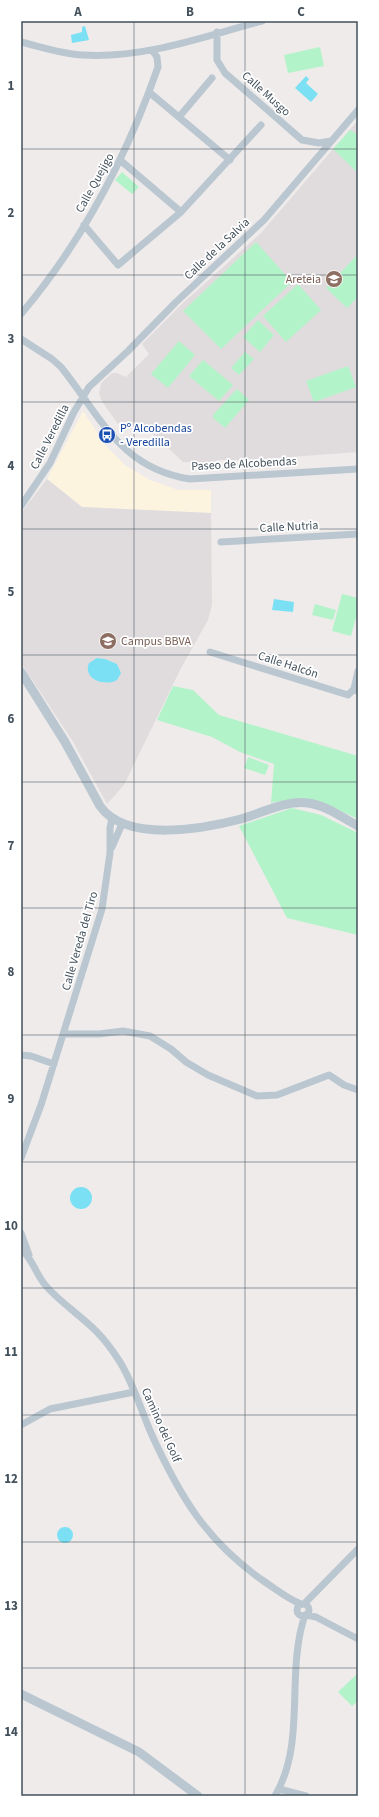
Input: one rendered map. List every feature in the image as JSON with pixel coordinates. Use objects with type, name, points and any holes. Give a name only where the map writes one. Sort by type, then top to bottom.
[{"type":"street","points":[[21,42],[56,51],[84,55],[109,55],[152,50],[262,21]]},
{"type":"street","name":"Calle Musgo","points":[[218,32],[217,60],[224,73],[302,140],[318,143],[331,141]]},
{"type":"street","name":"Calle Quejigo","points":[[21,314],[51,275],[84,224],[120,160],[137,125],[149,92],[158,61],[152,50]]},
{"type":"street","points":[[179,117],[212,78]]},
{"type":"street","points":[[149,92],[230,160]]},
{"type":"street","name":"Calle de la Salvia","points":[[84,397],[94,381],[128,351],[175,303],[264,220],[358,110]]},
{"type":"street","points":[[84,224],[118,265],[181,212],[261,125]]},
{"type":"street","points":[[120,160],[181,212]]},
{"type":"street","name":"Paseo de Alcobendas","points":[[21,338],[52,359],[84,397],[125,451],[149,467],[176,476],[205,479],[358,469]]},
{"type":"street","name":"Calle Veredilla","points":[[21,506],[50,463],[74,412],[84,397]]},
{"type":"street","name":"Calle Nutria","points":[[221,542],[358,534]]},
{"type":"street","name":"Calle Halcón","points":[[210,652],[348,695],[356,690]]},
{"type":"street","points":[[356,690],[358,671]]},
{"type":"street","points":[[21,672],[62,736],[100,806],[112,818],[122,824],[144,829],[189,828],[239,819],[291,804],[309,803],[358,826]]},
{"type":"street","name":"Calle Vereda del Tiro","points":[[21,1158],[54,1064],[102,909],[110,853],[110,825],[112,818]]},
{"type":"street","name":"Calle Vereda del Tiro","points":[[110,853],[115,837],[122,824]]},
{"type":"street","points":[[63,1034],[99,1034],[123,1031],[150,1036],[171,1049],[186,1062],[208,1075],[257,1096],[278,1096],[329,1075],[344,1085],[358,1090]]},
{"type":"street","points":[[21,1055],[31,1056],[54,1064]]},
{"type":"street","points":[[21,1233],[21,1238],[32,1263]]},
{"type":"street","name":"Camino del Golf","points":[[21,1249],[32,1263],[37,1275],[46,1286],[96,1331],[121,1363],[168,1468],[187,1504],[195,1515],[214,1538],[246,1569],[292,1600],[304,1610]]},
{"type":"street","points":[[21,1425],[50,1409],[134,1392]]},
{"type":"street","points":[[275,1796],[279,1789],[294,1738],[295,1684],[304,1610],[316,1593],[358,1549]]},
{"type":"street","points":[[304,1610],[358,1638]]},
{"type":"street","points":[[21,1694],[139,1752],[198,1796]]},
{"type":"street","points":[[279,1789],[306,1796]]},
{"type":"shaded area","points":[[358,120],[358,452],[249,460],[218,460],[210,463],[183,462],[140,422],[138,424],[134,421],[128,427],[121,421],[118,424],[103,403],[99,394],[101,383],[112,373],[117,373],[126,377],[149,354],[142,344],[183,303],[261,233]]},
{"type":"shaded area","points":[[83,411],[107,447],[125,465],[150,480],[178,490],[211,490],[211,513],[82,507],[47,479]]},
{"type":"shaded area","name":"Campus BBVA","points":[[47,479],[82,507],[211,513],[212,605],[208,620],[181,668],[124,785],[107,804],[72,740],[21,663],[21,513]]},
{"type":"green space","points":[[320,47],[324,66],[288,73],[284,55]]},
{"type":"green space","points":[[350,130],[358,135],[358,173],[333,149]]},
{"type":"green space","points":[[122,172],[139,187],[132,194],[115,180]]},
{"type":"green space","points":[[256,242],[292,282],[221,349],[183,311]]},
{"type":"green space","points":[[358,254],[358,297],[347,308],[326,288]]},
{"type":"green space","points":[[298,284],[321,310],[286,342],[263,316]]},
{"type":"green space","points":[[258,320],[274,335],[260,352],[243,337]]},
{"type":"green space","points":[[179,341],[195,355],[168,388],[151,374]]},
{"type":"green space","points":[[245,352],[254,359],[239,375],[231,368]]},
{"type":"green space","points":[[203,360],[233,385],[219,401],[189,376]]},
{"type":"green space","points":[[348,366],[356,387],[314,402],[306,381]]},
{"type":"green space","points":[[237,389],[249,400],[225,428],[213,418],[213,415]]},
{"type":"green space","points":[[342,594],[358,598],[358,610],[351,636],[332,631]]},
{"type":"green space","points":[[315,604],[336,610],[333,620],[312,615]]},
{"type":"green space","points":[[173,686],[193,690],[219,715],[358,756],[358,819],[316,801],[297,799],[271,803],[274,764],[240,752],[212,737],[157,720]]},
{"type":"green space","points":[[248,757],[269,765],[265,775],[244,768]]},
{"type":"green space","points":[[292,808],[321,815],[358,833],[358,935],[287,918],[239,826]]},
{"type":"green space","points":[[358,1673],[358,1701],[352,1706],[338,1692]]},
{"type":"water","points":[[85,26],[89,40],[72,43],[71,35],[82,32],[82,27]]},
{"type":"water","points":[[306,76],[309,79],[306,83],[318,94],[311,102],[295,88]]},
{"type":"water","points":[[274,599],[294,602],[293,612],[272,610]]},
{"type":"water","points":[[97,658],[105,659],[117,664],[121,673],[117,680],[107,683],[96,680],[92,677],[88,669],[89,663]]},
{"type":"water","points":[[81,1187],[89,1190],[92,1198],[89,1206],[81,1209],[73,1206],[70,1198],[73,1190]]},
{"type":"water","points":[[65,1527],[71,1529],[73,1535],[71,1541],[65,1543],[59,1541],[57,1535],[59,1529]]},
{"type":"place","name":"Areteia","points":[[334,279]]},
{"type":"place","name":"Pº Alcobendas - Veredilla","points":[[107,435]]},
{"type":"place","name":"Campus BBVA","points":[[108,641]]}]
